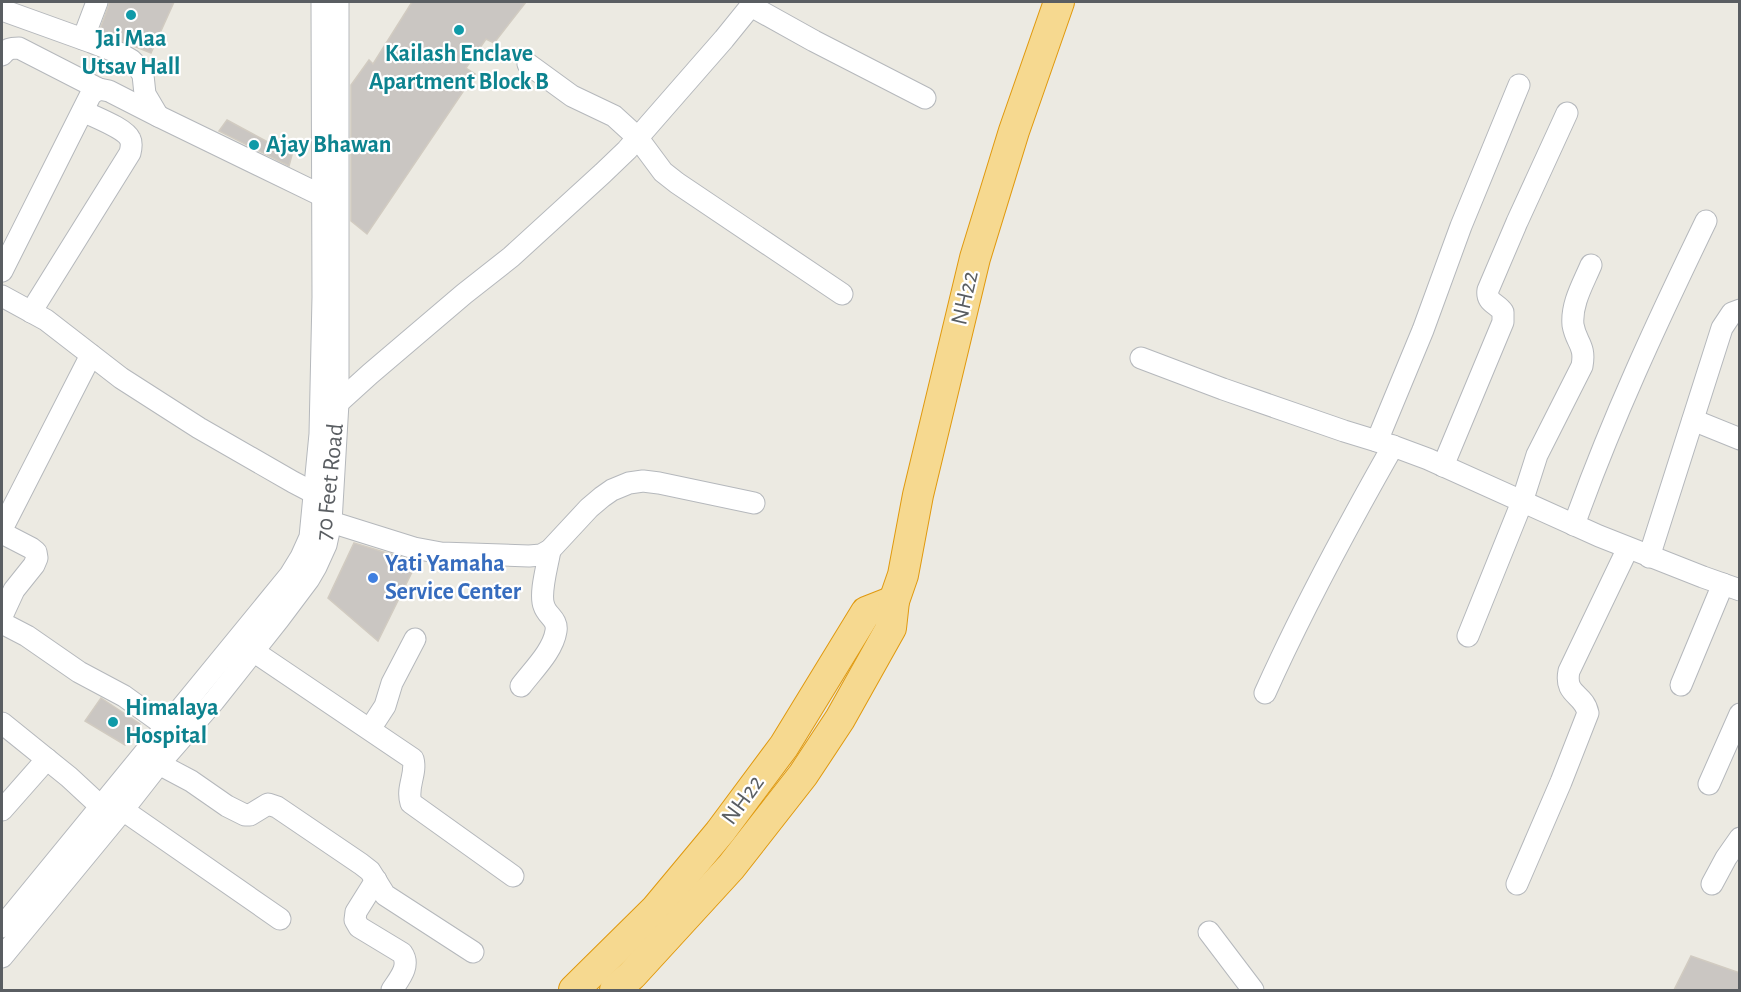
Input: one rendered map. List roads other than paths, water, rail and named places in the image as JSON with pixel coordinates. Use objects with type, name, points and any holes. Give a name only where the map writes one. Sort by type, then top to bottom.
[{"type":"highway","name":"NH22","points":[[615,990],[632,975],[731,867],[803,775],[840,719],[891,628],[894,601],[903,575],[918,495],[975,258],[1014,131],[1059,2]]},
{"type":"highway","name":"NH22","points":[[574,990],[655,910],[720,832],[784,746],[866,612],[894,601]]},
{"type":"street","points":[[83,39],[97,2]]},
{"type":"street","name":"70 Feet Road","points":[[322,2],[330,200]]},
{"type":"street","name":"70 Feet Road","points":[[2,927],[188,732],[206,694],[290,575],[310,537],[323,494],[329,409],[323,297],[330,200],[338,2]]},
{"type":"street","points":[[329,409],[511,257],[603,173],[637,138],[752,4],[814,41],[925,98]]},
{"type":"street","points":[[2,10],[119,53],[138,67],[143,75],[145,94],[158,116]]},
{"type":"street","points":[[2,55],[10,48],[19,48],[99,89],[110,90],[330,200]]},
{"type":"street","points":[[528,64],[572,96],[614,116],[637,138],[663,172],[677,183],[843,294]]},
{"type":"street","points":[[1265,693],[1307,603],[1347,528],[1385,443],[1461,226],[1520,85]]},
{"type":"street","points":[[2,271],[91,94],[99,89]]},
{"type":"street","points":[[31,312],[130,153],[130,137],[123,131],[83,111]]},
{"type":"street","points":[[1443,466],[1503,322],[1503,312],[1489,301],[1488,290],[1567,113]]},
{"type":"street","points":[[1574,525],[1592,474],[1622,404],[1706,221]]},
{"type":"street","points":[[1468,636],[1522,502],[1537,455],[1582,366],[1584,356],[1574,326],[1573,315],[1576,300],[1591,265]]},
{"type":"street","points":[[2,296],[46,320],[121,378],[199,428],[323,494]]},
{"type":"street","points":[[1649,556],[1722,328],[1732,313],[1740,310]]},
{"type":"street","points":[[2,616],[14,590],[37,558],[32,548],[2,531],[91,355]]},
{"type":"street","points":[[1141,357],[1223,389],[1385,443],[1443,466],[1628,548],[1731,587],[1681,685]]},
{"type":"street","points":[[1693,420],[1740,439]]},
{"type":"street","points":[[331,522],[414,548],[441,553],[529,556],[542,555],[550,550],[602,497],[629,483],[643,481],[659,483],[754,503]]},
{"type":"street","name":"70 Feet Road","points":[[2,957],[113,812],[167,726],[253,651],[313,573],[326,545],[331,522],[323,494]]},
{"type":"street","points":[[1517,884],[1588,713],[1586,706],[1569,688],[1567,680],[1569,671],[1628,548]]},
{"type":"street","points":[[521,686],[550,648],[557,627],[544,606],[543,597],[550,550]]},
{"type":"street","points":[[2,623],[27,636],[79,672],[124,696],[167,726]]},
{"type":"street","points":[[370,729],[385,706],[392,683],[415,639]]},
{"type":"street","points":[[253,651],[413,759],[415,766],[408,795],[411,802],[513,876]]},
{"type":"street","points":[[1709,784],[1740,714]]},
{"type":"street","points":[[2,723],[113,812],[280,920]]},
{"type":"street","points":[[2,810],[47,759]]},
{"type":"street","points":[[159,764],[245,815],[250,815],[268,804],[278,807],[370,871],[385,895],[473,952]]},
{"type":"street","points":[[1712,884],[1740,838]]},
{"type":"street","points":[[376,880],[356,912],[355,920],[359,927],[402,953],[406,958],[402,975],[392,990]]},
{"type":"street","points":[[1209,932],[1253,990]]},
{"type":"place","name":"Jai Maa Utsav Hall","points":[[131,15]]},
{"type":"place","name":"Kailash Enclave Apartment Block B","points":[[459,30]]},
{"type":"place","name":"Ajay Bhawan","points":[[254,145]]},
{"type":"place","name":"Yati Yamaha Service Center","points":[[373,578]]},
{"type":"place","name":"Himalaya Hospital","points":[[113,722]]}]
